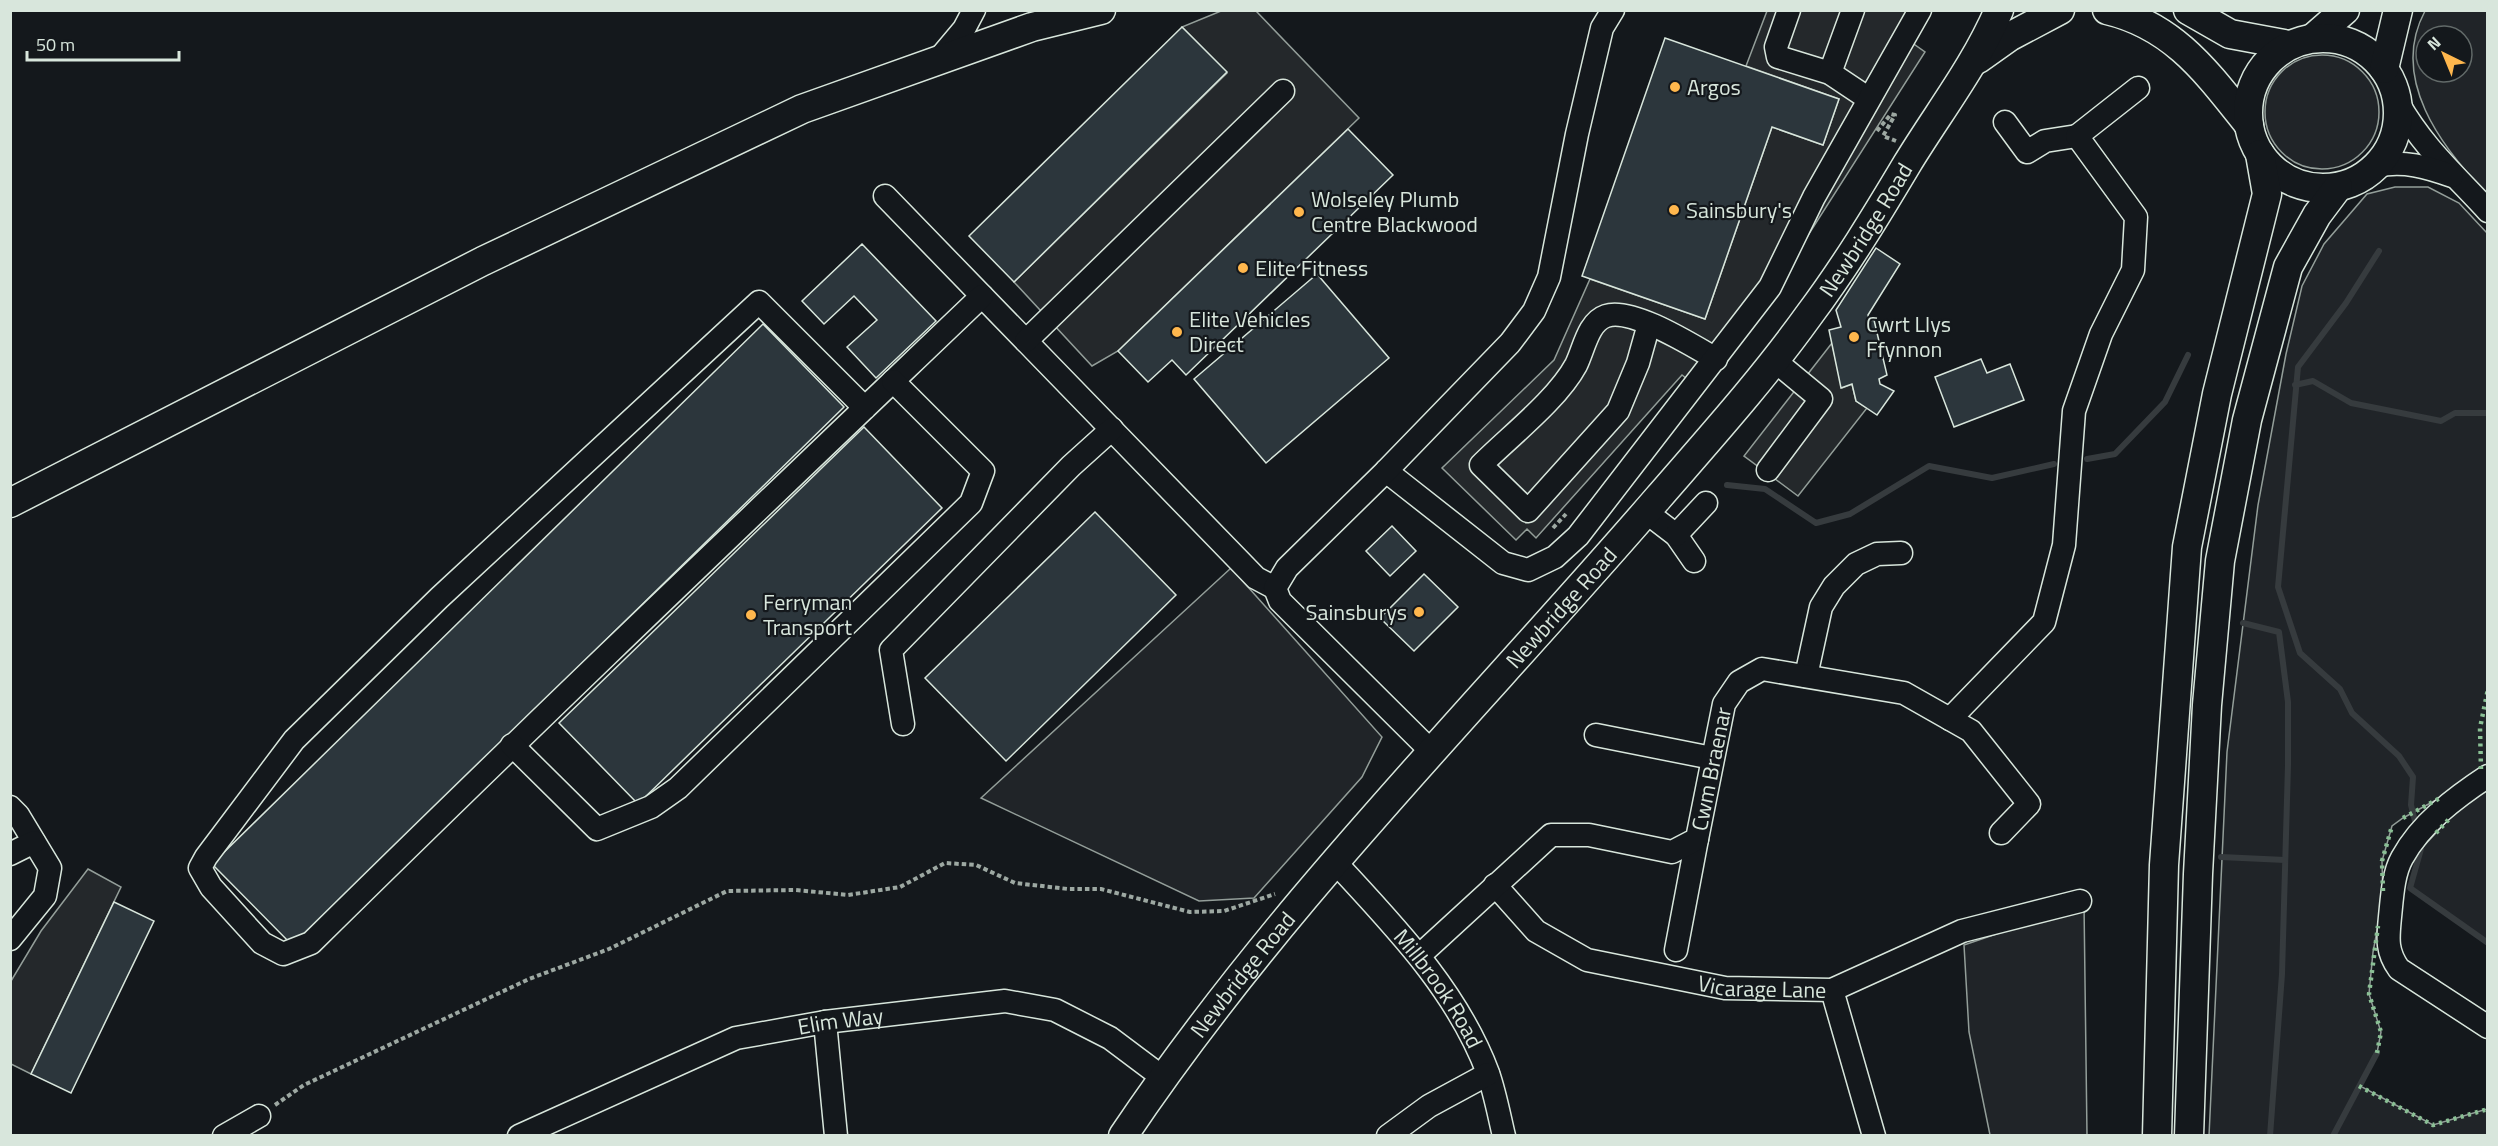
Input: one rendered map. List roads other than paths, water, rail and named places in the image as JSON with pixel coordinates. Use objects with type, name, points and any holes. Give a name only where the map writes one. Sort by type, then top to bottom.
[{"type":"main road","points":[[10,503],[483,261],[802,109],[938,60],[1039,17],[1101,10]]},
{"type":"main road","name":"Newbridge Road","points":[[1123,1136],[1162,1077],[1245,968],[1335,862],[1646,512],[1775,361],[1855,249],[1974,62],[1999,10]]},
{"type":"main road","name":"Newbridge Road","points":[[1974,62],[2009,37],[2060,10]]},
{"type":"main road","points":[[2108,10],[2138,20],[2164,33],[2208,74],[2249,125]]},
{"type":"main road","points":[[2188,10],[2230,34],[2301,42],[2343,40],[2362,48],[2379,61],[2392,81],[2398,103],[2398,126],[2390,148],[2377,166],[2359,179],[2338,187],[2315,188],[2294,182],[2274,171],[2260,154]]},
{"type":"main road","points":[[2157,1136],[2164,865],[2187,547],[2217,394],[2267,194],[2260,154],[2249,125],[2248,105],[2253,87],[2275,56],[2301,42],[2344,10]]},
{"type":"main road","points":[[2384,69],[2398,10]]},
{"type":"main road","points":[[2189,1136],[2201,807],[2207,705],[2220,561],[2247,420],[2288,267],[2317,214],[2338,187]]},
{"type":"street","points":[[938,60],[964,29],[974,10]]},
{"type":"street","points":[[1275,588],[1287,568],[1386,471],[1510,343],[1534,311],[1549,277],[1577,134],[1602,28],[1613,10]]},
{"type":"street","points":[[1789,10],[1776,47],[1778,57],[1830,73],[1869,99]]},
{"type":"street","points":[[1830,73],[1853,10]]},
{"type":"street","points":[[1386,471],[1497,569],[1528,570],[1555,557],[1578,536],[1770,287],[1814,197],[1920,10]]},
{"type":"street","points":[[2005,122],[2027,152],[2045,141],[2077,136],[2138,88]]},
{"type":"street","points":[[1026,341],[1283,91]]},
{"type":"street","points":[[2398,103],[2424,143],[2453,177],[2487,211]]},
{"type":"street","points":[[1950,719],[2044,622],[2064,545],[2074,411],[2102,334],[2133,270],[2136,217],[2077,136]]},
{"type":"street","points":[[2377,166],[2392,163],[2404,164],[2430,168],[2453,177]]},
{"type":"street","points":[[885,196],[1256,578],[1275,588],[1280,601],[1432,753]]},
{"type":"street","points":[[865,408],[759,302],[439,598],[294,740],[206,857],[200,868],[211,887],[262,943],[283,954],[311,943],[512,745],[865,408],[982,296]]},
{"type":"street","points":[[1649,324],[1638,363],[1618,411],[1528,511],[1481,465],[1551,399],[1575,366],[1596,321],[1608,315],[1628,316],[1663,329],[1716,359]]},
{"type":"street","points":[[1768,470],[1821,399],[1775,361]]},
{"type":"street","points":[[512,745],[597,829],[651,807],[678,788],[695,772],[971,503],[983,471],[893,381]]},
{"type":"street","points":[[903,724],[891,650],[1071,466],[1112,429]]},
{"type":"street","points":[[1676,535],[1706,503]]},
{"type":"street","points":[[1646,512],[1676,535],[1694,561]]},
{"type":"street","points":[[1806,676],[1821,607],[1834,586],[1856,564],[1877,554],[1901,553]]},
{"type":"street","name":"Cwm Braenar","points":[[1420,955],[1551,835],[1589,835],[1672,852],[1697,839],[1724,704],[1739,682],[1762,669],[1904,693],[1971,731],[2029,804],[2001,833]]},
{"type":"street","points":[[1596,735],[1712,758]]},
{"type":"street","points":[[2487,776],[2463,792],[2438,814],[2401,859],[2393,890],[2388,932],[2390,956],[2399,969],[2487,1027]]},
{"type":"street","points":[[10,807],[50,868],[45,896],[10,939]]},
{"type":"street","points":[[1676,950],[1697,839]]},
{"type":"street","points":[[10,854],[34,842]]},
{"type":"street","name":"Millbrook Road","points":[[1335,862],[1420,955],[1472,1037],[1488,1074],[1504,1136]]},
{"type":"street","name":"Vicarage Lane","points":[[1495,885],[1536,931],[1587,960],[1725,988],[1832,990],[1962,931],[2080,901]]},
{"type":"street","points":[[1832,990],[1874,1136]]},
{"type":"street","name":"Elim Way","points":[[519,1136],[736,1038],[825,1022],[1005,1001],[1055,1010],[1110,1038],[1162,1077]]},
{"type":"street","points":[[825,1022],[836,1136]]},
{"type":"street","points":[[1388,1136],[1429,1106],[1488,1074]]},
{"type":"street","points":[[224,1136],[259,1116]]},
{"type":"waterway","points":[[2379,251],[2346,303],[2298,367],[2278,587],[2300,653],[2340,689],[2352,713],[2399,756],[2413,777],[2411,805],[2417,829]]},
{"type":"waterway","points":[[2087,459],[2115,454],[2165,402],[2188,355]]},
{"type":"waterway","points":[[2295,385],[2313,381],[2351,403],[2441,421],[2455,413],[2488,413]]},
{"type":"waterway","points":[[1727,485],[1765,489],[1816,523],[1850,514],[1929,466],[1992,478],[2054,464]]},
{"type":"waterway","points":[[2243,623],[2279,632],[2288,702],[2282,974],[2270,1136]]},
{"type":"waterway","points":[[2419,842],[2421,849],[2410,888],[2488,943]]},
{"type":"waterway","points":[[2221,857],[2285,860]]},
{"type":"waterway","points":[[2333,1136],[2377,1053]]},
{"type":"place","name":"Argos","points":[[1675,87]]},
{"type":"place","name":"Sainsbury's","points":[[1674,210]]},
{"type":"place","name":"Wolseley Plumb Centre Blackwood","points":[[1299,212]]},
{"type":"place","name":"Elite Fitness","points":[[1243,268]]},
{"type":"place","name":"Elite Vehicles Direct","points":[[1177,332]]},
{"type":"place","name":"Cwrt Llys Ffynnon","points":[[1854,337]]},
{"type":"place","name":"Sainsburys","points":[[1419,612]]},
{"type":"place","name":"Ferryman Transport","points":[[751,615]]}]
